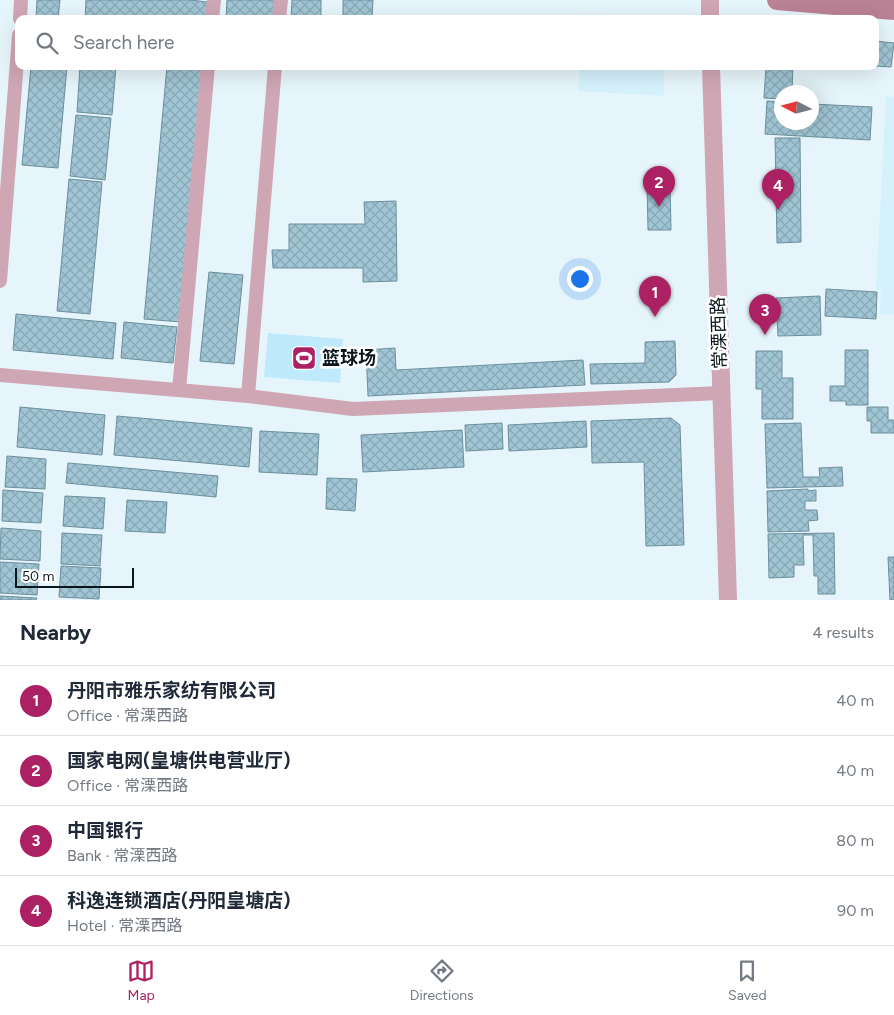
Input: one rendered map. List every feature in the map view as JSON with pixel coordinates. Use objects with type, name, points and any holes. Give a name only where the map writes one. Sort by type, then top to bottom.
[{"type":"main road","points":[[777,0],[894,10]]},
{"type":"street","points":[[20,15],[22,0]]},
{"type":"street","points":[[212,15],[214,0]]},
{"type":"street","points":[[279,15],[280,0]]},
{"type":"street","points":[[710,0],[710,15]]},
{"type":"street","points":[[0,280],[16,70]]},
{"type":"street","points":[[179,390],[208,70]]},
{"type":"street","points":[[248,396],[275,70]]},
{"type":"street","name":"常溧西路","points":[[711,70],[728,600]]},
{"type":"street","points":[[0,376],[248,396],[353,409],[721,393]]},
{"type":"shaded area","points":[[580,70],[664,70],[664,96],[578,91]]},
{"type":"shaded area","points":[[886,96],[894,97],[894,315],[880,314],[881,290],[876,290]]},
{"type":"shaded area","name":"篮球场","points":[[268,333],[343,339],[340,383],[264,377]]},
{"type":"building","points":[[37,0],[60,0],[58,15],[36,15]]},
{"type":"building","points":[[86,0],[190,0],[208,2],[207,15],[85,15]]},
{"type":"building","points":[[227,0],[276,0],[274,15],[226,15]]},
{"type":"building","points":[[292,0],[321,0],[321,15],[291,15]]},
{"type":"building","points":[[343,0],[373,0],[372,15],[343,15]]},
{"type":"building","points":[[879,41],[894,43],[891,67],[879,66]]},
{"type":"building","points":[[31,70],[67,70],[58,168],[22,165]]},
{"type":"building","points":[[80,70],[116,70],[112,115],[77,112]]},
{"type":"building","points":[[167,70],[204,70],[181,322],[144,319]]},
{"type":"building","points":[[766,70],[793,70],[792,85],[774,85],[774,99],[764,98]]},
{"type":"building","points":[[767,101],[774,101],[774,130],[819,130],[819,104],[872,107],[870,140],[765,134]]},
{"type":"building","points":[[76,115],[111,118],[105,180],[70,176]]},
{"type":"building","points":[[775,138],[800,138],[801,242],[777,243]]},
{"type":"building","points":[[69,179],[102,182],[90,314],[57,311]]},
{"type":"building","points":[[647,184],[670,184],[671,230],[648,230]]},
{"type":"building","points":[[396,201],[397,281],[363,282],[363,268],[273,268],[272,250],[289,250],[289,224],[365,224],[364,202]]},
{"type":"building","points":[[209,272],[243,275],[234,364],[200,361]]},
{"type":"building","points":[[826,289],[877,292],[876,319],[825,316]]},
{"type":"building","points":[[820,296],[821,335],[778,336],[776,298]]},
{"type":"building","points":[[16,314],[116,323],[113,359],[13,350]]},
{"type":"building","points":[[124,322],[177,327],[173,363],[121,358]]},
{"type":"building","points":[[675,341],[676,375],[669,382],[591,384],[590,364],[645,363],[645,342]]},
{"type":"building","points":[[395,348],[396,370],[583,360],[585,385],[368,396],[366,350]]},
{"type":"building","points":[[845,350],[868,350],[868,405],[846,405],[846,401],[830,401],[830,386],[845,386]]},
{"type":"building","points":[[756,351],[782,351],[782,378],[793,378],[793,419],[762,419],[762,389],[756,389]]},
{"type":"building","points":[[20,407],[105,415],[102,455],[17,447]]},
{"type":"building","points":[[867,407],[888,407],[888,420],[894,420],[894,433],[871,433],[871,421],[867,421]]},
{"type":"building","points":[[117,416],[252,428],[249,467],[114,455]]},
{"type":"building","points":[[671,418],[680,425],[684,545],[646,546],[644,462],[592,463],[591,421]]},
{"type":"building","points":[[586,421],[587,447],[509,451],[508,425]]},
{"type":"building","points":[[502,423],[503,449],[466,451],[465,425]]},
{"type":"building","points":[[801,423],[803,477],[820,477],[819,468],[842,467],[843,486],[767,488],[765,424]]},
{"type":"building","points":[[462,430],[464,467],[363,472],[361,435]]},
{"type":"building","points":[[260,431],[319,434],[317,475],[259,472]]},
{"type":"building","points":[[7,456],[46,459],[45,489],[5,487]]},
{"type":"building","points":[[68,463],[218,476],[216,497],[66,483]]},
{"type":"building","points":[[327,478],[357,479],[355,511],[326,509]]},
{"type":"building","points":[[808,489],[808,491],[816,490],[816,501],[805,501],[805,510],[817,510],[818,520],[808,521],[809,531],[768,532],[767,491]]},
{"type":"building","points":[[3,490],[43,493],[41,523],[2,521]]},
{"type":"building","points":[[65,496],[105,498],[103,529],[63,526]]},
{"type":"building","points":[[127,500],[167,502],[165,533],[125,531]]},
{"type":"building","points":[[1,528],[41,531],[40,561],[0,559]]},
{"type":"building","points":[[62,533],[102,535],[100,566],[61,564]]},
{"type":"building","points":[[834,533],[835,594],[818,594],[818,576],[814,576],[813,535],[803,535],[804,565],[794,565],[794,577],[769,578],[768,534]]},
{"type":"building","points":[[888,557],[894,557],[894,600],[890,600]]},
{"type":"building","points":[[0,562],[39,564],[37,595],[0,593]]},
{"type":"building","points":[[61,566],[101,568],[99,599],[59,597]]},
{"type":"building","points":[[0,596],[37,598],[36,600],[0,600]]},
{"type":"place","name":"国家电网(皇塘供电营业厅)","points":[[659,207]]},
{"type":"place","name":"科逸连锁酒店(丹阳皇塘店)","points":[[778,210]]},
{"type":"place","name":"丹阳市雅乐家纺有限公司","points":[[655,317]]},
{"type":"place","name":"中国银行","points":[[765,335]]},
{"type":"place","name":"篮球场","points":[[304,358]]}]
